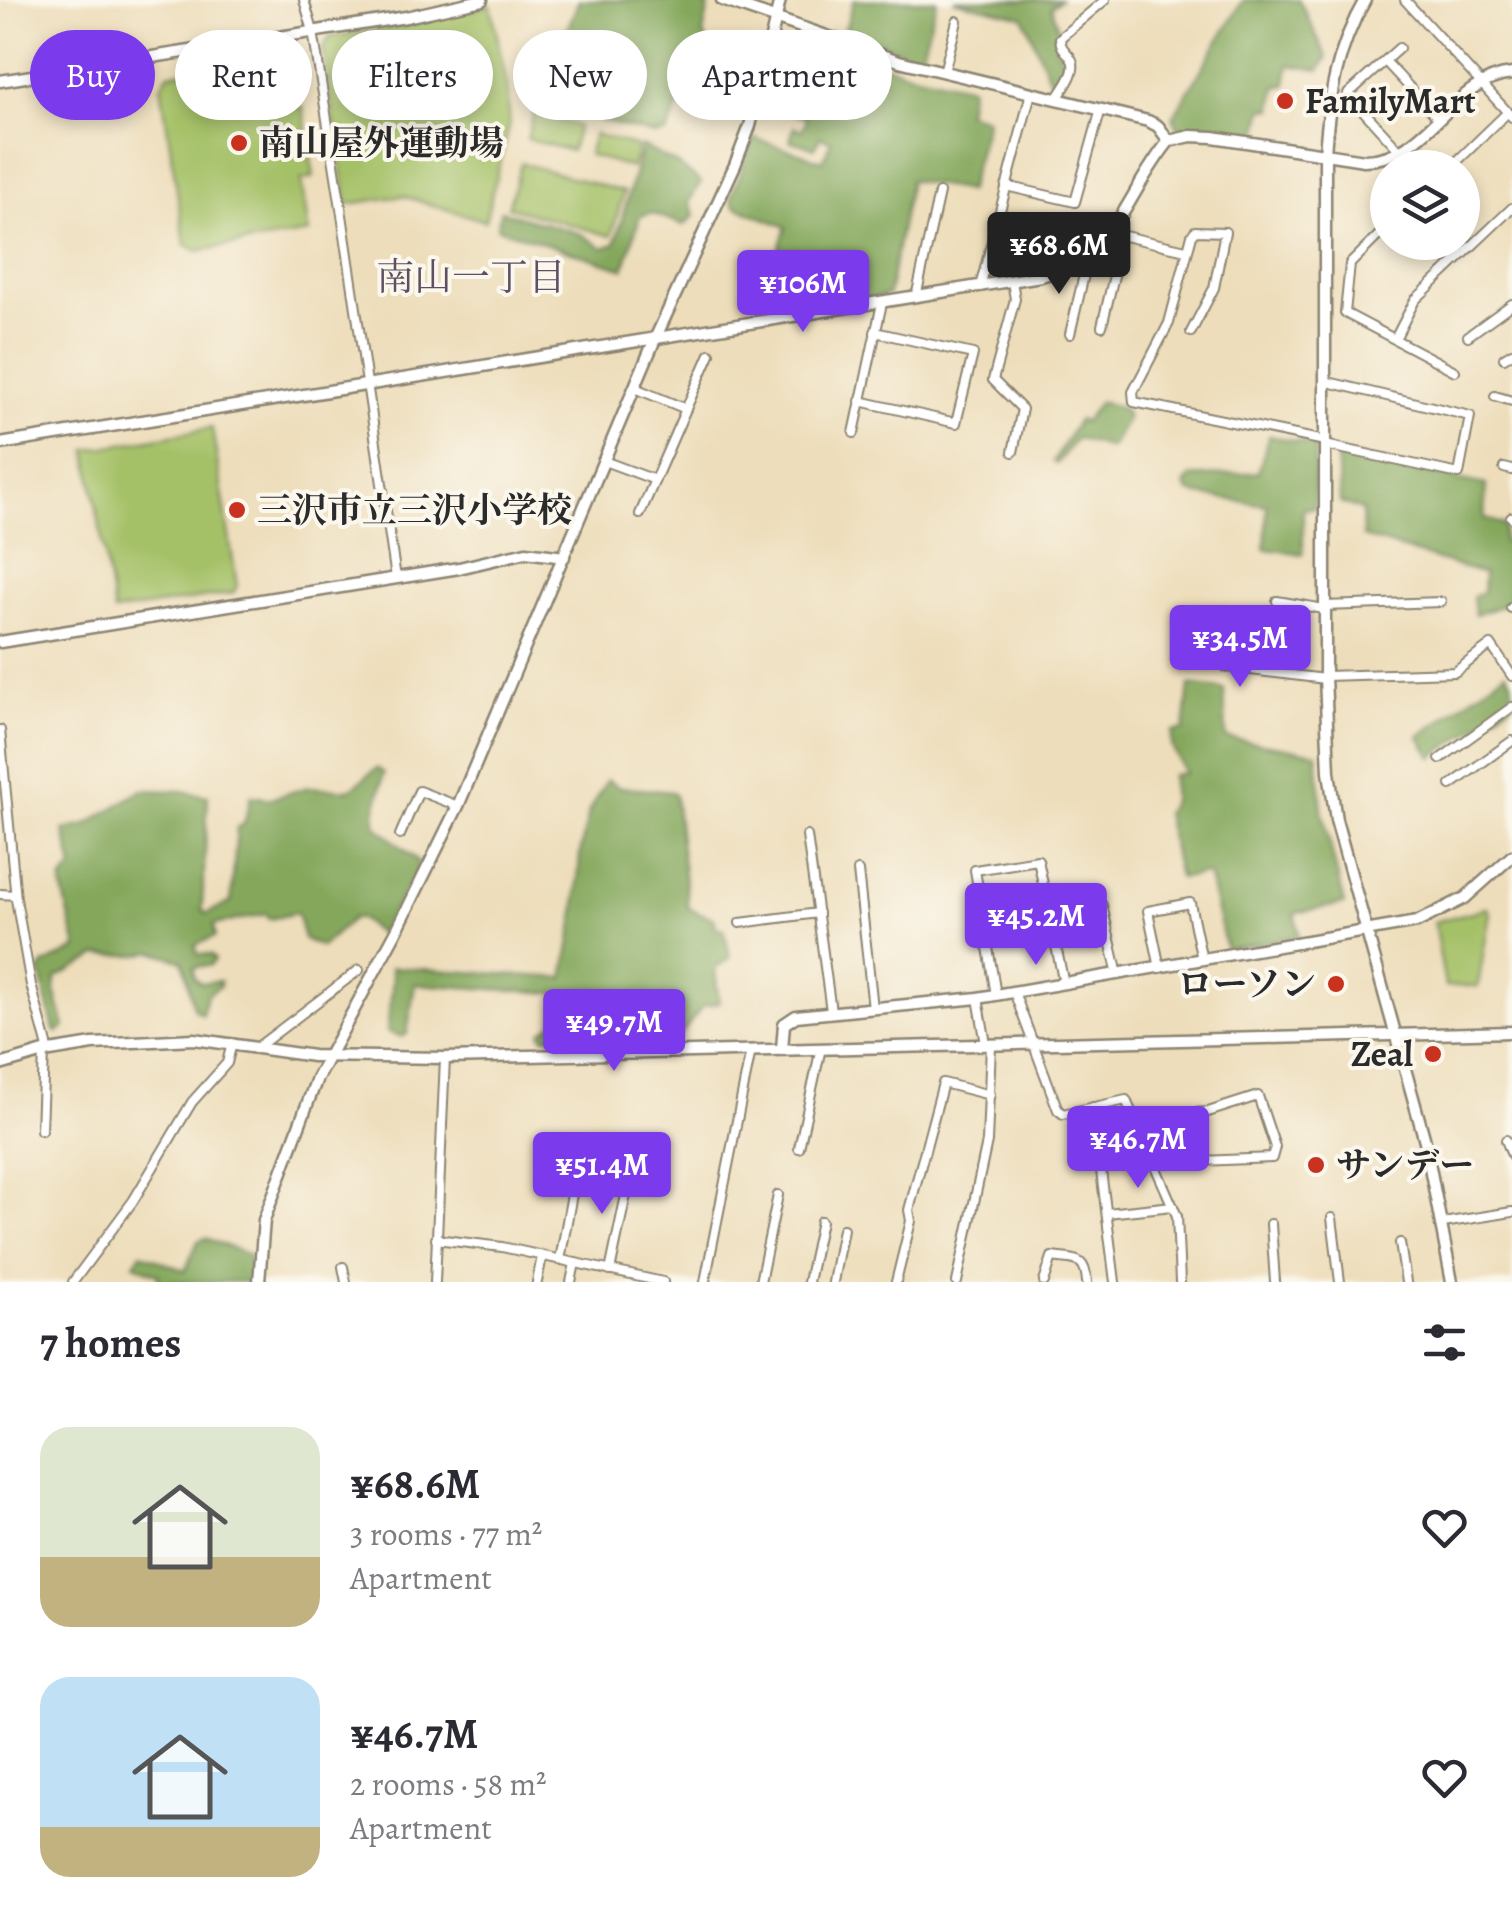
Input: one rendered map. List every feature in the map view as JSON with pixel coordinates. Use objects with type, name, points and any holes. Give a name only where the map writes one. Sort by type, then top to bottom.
[{"type":"street","points":[[304,0],[313,31],[396,578]]},
{"type":"street","points":[[0,81],[406,18],[482,0]]},
{"type":"street","points":[[722,0],[866,51],[1158,126],[1169,141]]},
{"type":"street","points":[[259,1282],[260,1245],[268,1208],[327,1056],[397,930],[458,806],[655,339],[736,165],[750,126],[780,0]]},
{"type":"street","points":[[1058,99],[1074,68],[1060,38],[1105,0]]},
{"type":"street","points":[[1365,0],[1336,63],[1328,104],[1325,154],[1324,607],[1329,772],[1336,820],[1425,1141],[1452,1282]]},
{"type":"street","points":[[1405,0],[1510,115],[1470,150]]},
{"type":"street","points":[[944,72],[958,21]]},
{"type":"street","points":[[1399,48],[1348,94],[1400,150]]},
{"type":"street","points":[[1385,61],[1439,119]]},
{"type":"street","points":[[1404,150],[1481,82],[1512,74]]},
{"type":"street","points":[[980,287],[1031,92]]},
{"type":"street","points":[[1006,186],[1076,202],[1101,109]]},
{"type":"street","points":[[0,444],[1056,272],[1096,250],[1169,141],[1191,136],[1370,159]]},
{"type":"street","points":[[916,297],[939,193]]},
{"type":"street","points":[[1395,339],[1415,300],[1512,208]]},
{"type":"street","points":[[1191,332],[1214,288],[1226,232],[1194,231],[1170,323],[1133,392],[1134,402],[1459,474],[1470,416],[1324,381]]},
{"type":"street","points":[[1111,232],[1186,250]]},
{"type":"street","points":[[1370,244],[1350,264],[1344,309],[1348,316],[1455,371]]},
{"type":"street","points":[[1096,250],[1117,263],[1102,326]]},
{"type":"street","points":[[1070,334],[1084,275],[1082,260]]},
{"type":"street","points":[[1012,282],[1014,299],[993,380],[1022,409],[1013,452]]},
{"type":"street","points":[[854,433],[882,302]]},
{"type":"street","points":[[1468,336],[1512,304]]},
{"type":"street","points":[[860,401],[956,423],[973,354],[876,332]]},
{"type":"street","points":[[640,514],[710,354]]},
{"type":"street","points":[[635,388],[686,410]]},
{"type":"street","points":[[1495,396],[1512,401]]},
{"type":"street","points":[[604,461],[655,480]]},
{"type":"street","points":[[0,642],[459,568],[526,552],[564,557]]},
{"type":"street","points":[[1276,601],[1324,607],[1441,602]]},
{"type":"street","points":[[1232,632],[1226,667],[1325,677],[1455,672],[1491,645],[1512,675]]},
{"type":"street","points":[[1440,759],[1512,706]]},
{"type":"street","points":[[0,730],[5,843],[46,1052],[41,1130]]},
{"type":"street","points":[[1451,785],[1512,741]]},
{"type":"street","points":[[400,835],[420,791],[458,806]]},
{"type":"street","points":[[807,836],[831,1010]]},
{"type":"street","points":[[782,1049],[788,1019],[831,1010],[978,998],[1416,922],[1450,908],[1512,856]]},
{"type":"street","points":[[996,995],[975,870],[1038,860],[1064,984]]},
{"type":"street","points":[[858,871],[874,1008]]},
{"type":"street","points":[[0,894],[15,896]]},
{"type":"street","points":[[1160,968],[1148,911],[1190,902],[1202,960]]},
{"type":"street","points":[[1102,905],[1118,975]]},
{"type":"street","points":[[740,923],[818,913]]},
{"type":"street","points":[[255,1049],[360,970]]},
{"type":"street","points":[[1014,992],[1058,1110],[1063,1114],[1126,1100],[1173,1206],[1178,1227],[1180,1282]]},
{"type":"street","points":[[958,1282],[986,1142],[990,1094],[988,1044],[978,998]]},
{"type":"street","points":[[0,1065],[93,1044],[170,1039],[214,1039],[255,1049],[327,1056],[445,1058],[1512,1032]]},
{"type":"street","points":[[73,1282],[134,1201],[192,1102],[227,1063],[232,1043]]},
{"type":"street","points":[[799,1148],[821,1048]]},
{"type":"street","points":[[705,1282],[751,1050]]},
{"type":"street","points":[[436,1282],[445,1058]]},
{"type":"street","points":[[896,1282],[943,1083],[990,1094]]},
{"type":"street","points":[[1134,1117],[1208,1112],[1258,1096],[1275,1147],[1272,1158],[1154,1163]]},
{"type":"street","points":[[1093,1107],[1115,1282]]},
{"type":"street","points":[[1506,1140],[1512,1155]]},
{"type":"street","points":[[610,1270],[631,1171]]},
{"type":"street","points":[[560,1260],[576,1172]]},
{"type":"street","points":[[760,1282],[778,1195]]},
{"type":"street","points":[[1106,1214],[1173,1206]]},
{"type":"street","points":[[1443,1223],[1512,1212]]},
{"type":"street","points":[[1332,1218],[1340,1282]]},
{"type":"street","points":[[808,1282],[821,1221]]},
{"type":"street","points":[[1271,1224],[1275,1282]]},
{"type":"street","points":[[832,1282],[844,1229]]},
{"type":"street","points":[[436,1239],[542,1256],[610,1270],[626,1278],[663,1282]]},
{"type":"street","points":[[1400,1243],[1406,1282]]},
{"type":"street","points":[[536,1282],[542,1256]]},
{"type":"street","points":[[1044,1282],[1052,1257],[1082,1262],[1088,1282]]},
{"type":"street","points":[[571,1282],[575,1263]]},
{"type":"street","points":[[343,1267],[346,1282]]},
{"type":"green space","points":[[579,0],[690,0],[709,5],[704,30],[667,30],[667,120],[673,120],[667,133],[654,135],[598,120],[647,120],[647,30],[567,30]]},
{"type":"green space","points":[[854,0],[937,0],[920,59],[892,48],[892,30],[845,29]]},
{"type":"green space","points":[[953,0],[1060,0],[1051,7],[1059,31],[1055,36],[1057,49],[1068,67],[1054,90],[1024,17]]},
{"type":"green space","points":[[1243,0],[1299,0],[1327,57],[1320,70],[1289,65],[1286,85],[1276,87],[1273,109],[1264,108],[1258,134],[1205,126],[1179,129],[1173,117]]},
{"type":"green space","points":[[491,5],[507,85],[510,124],[485,221],[403,196],[347,204],[334,120],[493,120],[493,30],[376,30]]},
{"type":"green space","points":[[332,37],[332,106],[323,48]]},
{"type":"green space","points":[[892,67],[971,87],[967,112],[987,119],[968,191],[910,180],[888,295],[763,315],[780,277],[773,266],[786,227],[734,206],[731,197],[754,138],[823,161],[831,141],[820,137],[815,148],[790,141],[794,127],[802,130],[806,120],[892,120]]},
{"type":"green space","name":"南山屋外運動場","points":[[175,73],[175,120],[305,120],[314,177],[301,180],[309,233],[197,251],[185,244],[161,86],[168,74]]},
{"type":"green space","points":[[532,120],[558,120],[578,126],[571,151],[527,139]]},
{"type":"green space","points":[[594,134],[638,147],[632,168],[588,155]]},
{"type":"green space","points":[[642,146],[701,182],[689,202],[695,215],[684,225],[652,213],[640,216],[624,269],[497,228],[501,211],[581,234],[603,248],[615,244]]},
{"type":"green space","points":[[521,163],[624,192],[611,236],[508,207]]},
{"type":"green space","points":[[1099,402],[1126,413],[1126,421],[1111,448],[1076,438],[1057,464],[1053,462],[1078,420],[1084,422]]},
{"type":"green space","points":[[212,428],[237,586],[233,593],[114,612],[87,450]]},
{"type":"green space","points":[[1269,436],[1315,445],[1314,508],[1303,509],[1303,554],[1265,549],[1267,505],[1198,495],[1185,485],[1191,477],[1258,472]]},
{"type":"green space","points":[[1337,453],[1486,485],[1484,518],[1505,525],[1503,542],[1512,544],[1512,602],[1475,615],[1473,597],[1483,592],[1484,574],[1363,537],[1362,510],[1340,503]]},
{"type":"green space","points":[[1506,672],[1512,681],[1512,703],[1432,757],[1419,736]]},
{"type":"green space","points":[[1189,685],[1224,689],[1226,738],[1317,753],[1322,810],[1344,904],[1295,913],[1299,936],[1226,949],[1208,874],[1179,878],[1165,813],[1172,801],[1172,775],[1185,773],[1172,747],[1172,732],[1184,730]]},
{"type":"green space","points":[[377,768],[384,773],[376,826],[418,861],[416,874],[379,934],[360,918],[353,918],[321,947],[304,939],[297,913],[269,919],[266,914],[214,925],[215,937],[195,945],[198,954],[212,955],[215,960],[210,965],[194,967],[194,977],[200,983],[220,981],[220,986],[207,995],[202,1014],[194,1010],[183,961],[152,951],[139,955],[99,955],[56,978],[55,991],[65,1027],[54,1030],[40,971],[45,964],[77,949],[62,886],[73,868],[64,830],[86,825],[142,790],[208,796],[202,909],[206,914],[231,902],[237,827],[244,824],[251,796],[270,799],[308,787],[350,790]]},
{"type":"green space","points":[[607,780],[618,787],[672,792],[675,796],[688,908],[715,919],[715,927],[724,929],[730,957],[715,969],[719,1003],[703,1006],[683,1032],[543,1037],[541,1032],[554,1023],[554,993],[415,984],[407,1034],[402,1037],[387,1032],[391,967],[564,978],[589,811]]},
{"type":"green space","points":[[1487,908],[1490,913],[1478,986],[1445,986],[1434,922]]},
{"type":"green space","points":[[206,1238],[249,1255],[251,1282],[157,1282],[159,1275],[134,1264],[141,1253],[185,1271],[198,1241]]},
{"type":"place","name":"FamilyMart","points":[[1285,101]]},
{"type":"place","name":"南山屋外運動場","points":[[239,143]]},
{"type":"place","name":"三沢市立三沢小学校","points":[[237,510]]},
{"type":"place","name":"ローソン","points":[[1336,984]]},
{"type":"place","name":"Zeal","points":[[1433,1054]]},
{"type":"place","name":"サンデー","points":[[1316,1165]]},
{"type":"district","name":"南山一丁目","points":[[471,277]]}]
